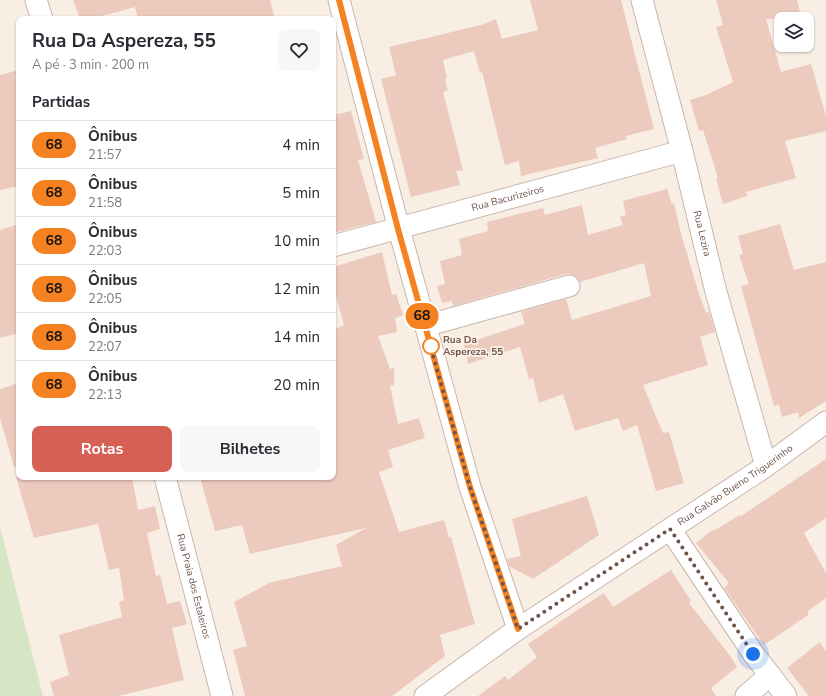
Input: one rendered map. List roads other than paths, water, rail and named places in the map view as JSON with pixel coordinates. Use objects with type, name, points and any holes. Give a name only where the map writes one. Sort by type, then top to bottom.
[{"type":"street","points":[[36,0],[41,16]]},
{"type":"street","points":[[339,0],[398,229],[470,487],[518,629]]},
{"type":"street","name":"Rua Lezira","points":[[642,0],[682,151],[716,292],[766,466]]},
{"type":"street","name":"Rua Bacurizeiros","points":[[336,245],[682,151]]},
{"type":"street","points":[[425,326],[569,286]]},
{"type":"street","name":"Rua Galvão Bueno Triguerinho","points":[[425,696],[518,629],[766,466],[826,422]]},
{"type":"street","name":"Rua Praia dos Estaleiros","points":[[166,480],[222,696]]},
{"type":"street","points":[[670,529],[753,654],[786,696]]},
{"type":"street","points":[[746,696],[770,676]]},
{"type":"place","name":"Rua Da Aspereza, 55","points":[[431,346]]}]
